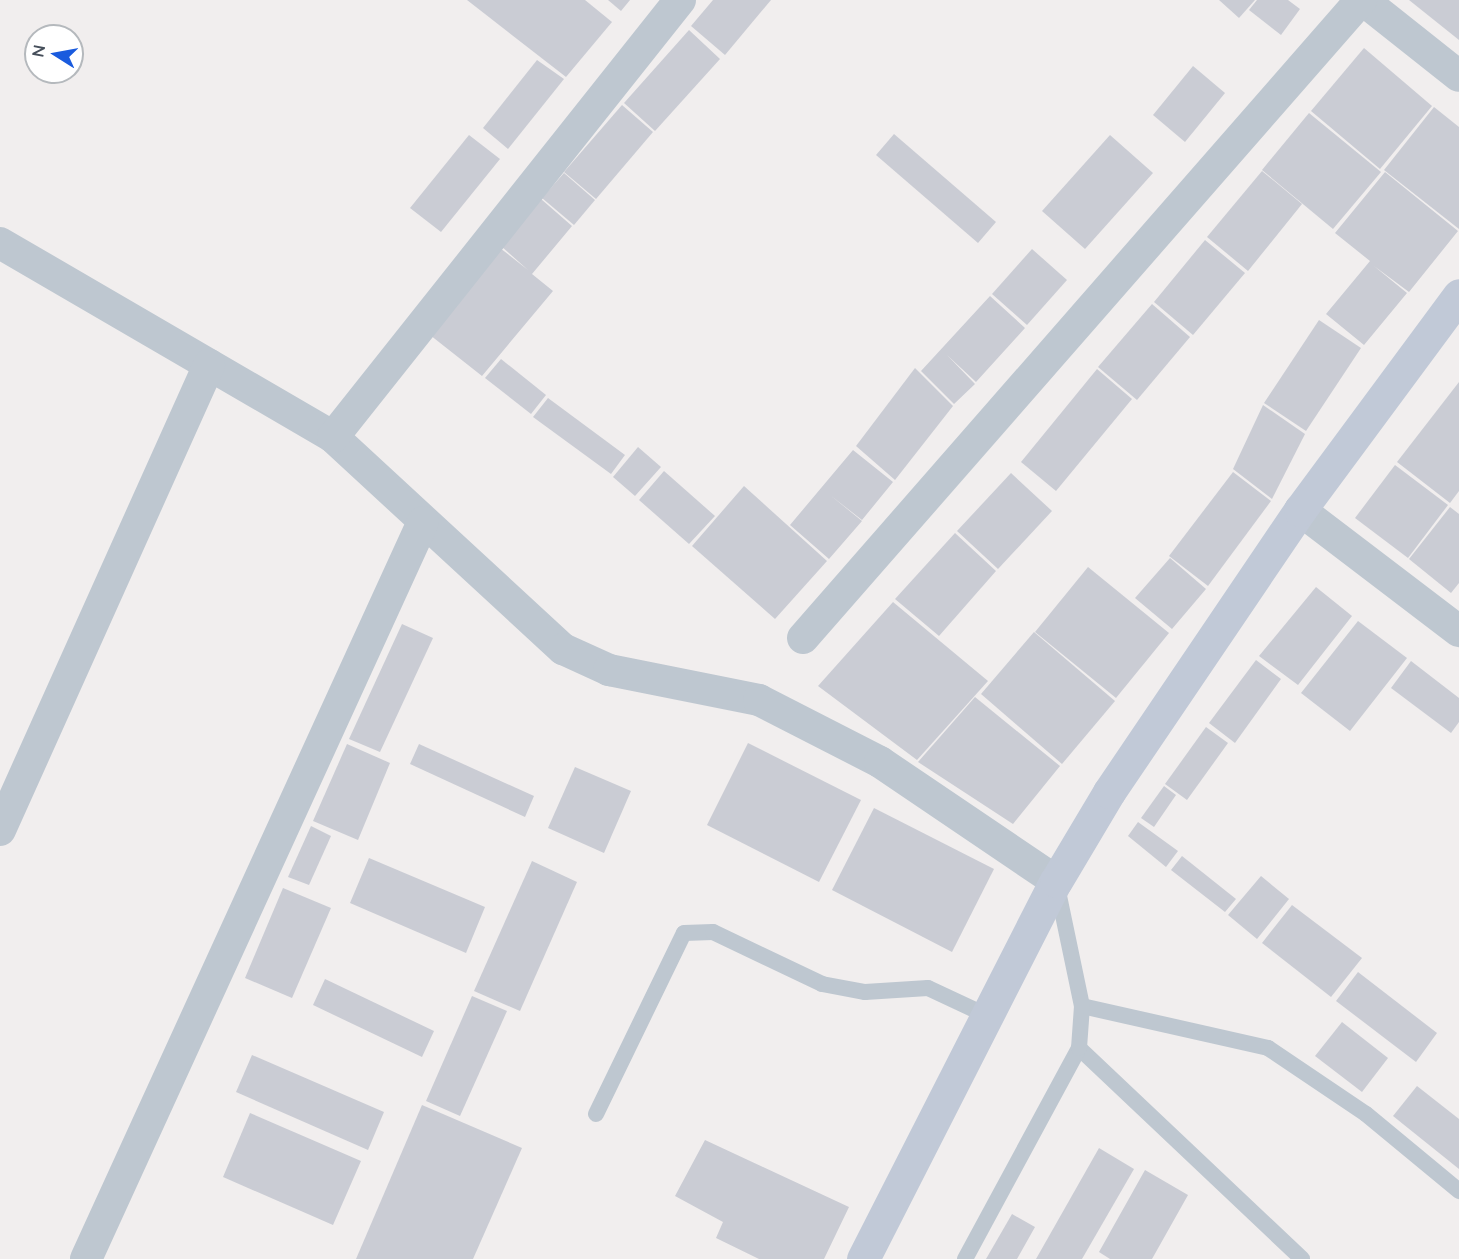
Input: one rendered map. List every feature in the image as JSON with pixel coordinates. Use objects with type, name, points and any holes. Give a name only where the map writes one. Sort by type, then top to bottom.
[{"type":"main road","points":[[863,1259],[990,1017],[1056,881],[1109,792],[1300,510],[1459,295]]},
{"type":"street","points":[[333,437],[680,0]]},
{"type":"street","points":[[803,638],[1362,0],[1459,76]]},
{"type":"street","points":[[0,243],[333,437],[563,649],[609,670],[759,700],[880,762],[1056,881]]},
{"type":"street","points":[[0,830],[209,365]]},
{"type":"street","points":[[1300,510],[1459,631]]},
{"type":"street","points":[[86,1259],[423,522]]},
{"type":"lane","points":[[965,1259],[1079,1048],[1082,1006],[1056,881]]},
{"type":"lane","points":[[596,1114],[684,933],[698,930],[822,984],[865,992],[928,988],[990,1017]]},
{"type":"lane","points":[[1082,1006],[1268,1048],[1366,1114],[1459,1191]]},
{"type":"lane","points":[[1079,1048],[1302,1259]]},
{"type":"building","points":[[467,0],[585,0],[612,22],[566,77]]},
{"type":"building","points":[[608,0],[630,0],[621,11]]},
{"type":"building","points":[[713,0],[771,0],[725,55],[691,26]]},
{"type":"building","points":[[1219,0],[1255,0],[1239,18]]},
{"type":"building","points":[[1257,0],[1288,0],[1300,9],[1281,35],[1249,10]]},
{"type":"building","points":[[1409,0],[1459,0],[1459,40]]},
{"type":"building","points":[[689,30],[720,59],[655,131],[624,103]]},
{"type":"building","points":[[1364,48],[1432,106],[1380,169],[1311,111]]},
{"type":"building","points":[[537,60],[564,79],[508,149],[483,128]]},
{"type":"building","points":[[1193,66],[1225,93],[1185,142],[1153,115]]},
{"type":"building","points":[[622,105],[653,132],[596,199],[564,172]]},
{"type":"building","points":[[1434,107],[1459,127],[1459,229],[1384,170]]},
{"type":"building","points":[[1309,113],[1381,172],[1333,229],[1262,170]]},
{"type":"building","points":[[894,134],[996,222],[978,243],[876,155]]},
{"type":"building","points":[[469,135],[500,159],[441,232],[410,208]]},
{"type":"building","points":[[1110,135],[1153,173],[1085,249],[1042,211]]},
{"type":"building","points":[[1262,171],[1302,204],[1248,271],[1207,237]]},
{"type":"building","points":[[1385,172],[1458,231],[1409,292],[1374,266],[1407,293],[1364,345],[1326,314],[1370,261],[1335,233]]},
{"type":"building","points":[[564,173],[595,200],[574,225],[542,198]]},
{"type":"building","points":[[541,199],[572,226],[532,274],[553,291],[482,376],[430,335],[500,248],[528,270],[501,246]]},
{"type":"building","points":[[1205,240],[1245,273],[1193,335],[1154,302]]},
{"type":"building","points":[[1032,249],[1067,280],[1027,325],[992,294]]},
{"type":"building","points":[[990,296],[1025,328],[976,382],[947,355],[975,384],[954,404],[921,371]]},
{"type":"building","points":[[1152,304],[1190,337],[1137,400],[1098,367]]},
{"type":"building","points":[[1319,320],[1361,348],[1306,431],[1264,403]]},
{"type":"building","points":[[501,359],[546,395],[531,414],[485,378]]},
{"type":"building","points":[[915,368],[953,406],[895,480],[856,446]]},
{"type":"building","points":[[1097,369],[1132,399],[1056,491],[1021,462]]},
{"type":"building","points":[[1459,382],[1459,491],[1450,503],[1397,462]]},
{"type":"building","points":[[548,398],[625,455],[611,474],[533,417]]},
{"type":"building","points":[[1263,405],[1305,434],[1272,499],[1233,469]]},
{"type":"building","points":[[638,447],[661,467],[635,496],[613,477]]},
{"type":"building","points":[[853,450],[893,482],[862,520],[830,495],[862,521],[829,559],[790,525]]},
{"type":"building","points":[[1395,465],[1448,505],[1408,558],[1355,518]]},
{"type":"building","points":[[664,471],[715,516],[689,544],[639,500]]},
{"type":"building","points":[[1233,472],[1271,501],[1208,586],[1169,556]]},
{"type":"building","points":[[1011,473],[1052,511],[998,569],[957,531]]},
{"type":"building","points":[[744,486],[827,561],[775,619],[692,546]]},
{"type":"building","points":[[1450,507],[1459,514],[1459,583],[1451,593],[1409,559]]},
{"type":"building","points":[[955,533],[996,571],[939,636],[895,599]]},
{"type":"building","points":[[1170,558],[1206,589],[1172,629],[1135,598]]},
{"type":"building","points":[[1088,567],[1169,633],[1116,698],[1035,632]]},
{"type":"building","points":[[1316,587],[1352,616],[1298,685],[1259,656]]},
{"type":"building","points":[[893,602],[988,681],[917,760],[818,686]]},
{"type":"building","points":[[1358,621],[1407,658],[1350,731],[1301,693]]},
{"type":"building","points":[[402,624],[433,638],[380,752],[349,739]]},
{"type":"building","points":[[1034,632],[1115,701],[1062,764],[981,694]]},
{"type":"building","points":[[1256,660],[1281,679],[1235,743],[1209,723]]},
{"type":"building","points":[[1411,661],[1459,698],[1459,722],[1451,733],[1391,688]]},
{"type":"building","points":[[975,697],[1060,766],[1013,824],[918,762]]},
{"type":"building","points":[[1206,727],[1228,743],[1187,800],[1165,784]]},
{"type":"building","points":[[748,743],[861,800],[819,882],[707,825]]},
{"type":"building","points":[[347,744],[390,763],[358,840],[313,821]]},
{"type":"building","points":[[419,744],[534,796],[525,817],[410,764]]},
{"type":"building","points":[[575,767],[631,791],[604,853],[548,828]]},
{"type":"building","points":[[1164,786],[1176,795],[1154,827],[1141,818]]},
{"type":"building","points":[[874,808],[994,869],[952,952],[832,890]]},
{"type":"building","points":[[1138,822],[1178,851],[1166,867],[1128,836]]},
{"type":"building","points":[[311,826],[331,836],[309,885],[288,877]]},
{"type":"building","points":[[1182,856],[1236,899],[1225,912],[1171,870]]},
{"type":"building","points":[[369,858],[485,907],[466,953],[350,903]]},
{"type":"building","points":[[532,861],[577,882],[520,1011],[474,991]]},
{"type":"building","points":[[1261,876],[1289,899],[1257,939],[1228,915]]},
{"type":"building","points":[[283,888],[331,908],[292,998],[245,978]]},
{"type":"building","points":[[1292,905],[1362,958],[1331,997],[1262,943]]},
{"type":"building","points":[[1358,972],[1437,1033],[1416,1062],[1336,1001]]},
{"type":"building","points":[[325,979],[434,1031],[422,1057],[313,1005]]},
{"type":"building","points":[[472,996],[507,1011],[460,1116],[426,1101]]},
{"type":"building","points":[[1342,1022],[1388,1058],[1362,1092],[1315,1056]]},
{"type":"building","points":[[252,1055],[384,1112],[368,1150],[236,1092]]},
{"type":"building","points":[[1417,1086],[1459,1119],[1459,1169],[1393,1116]]},
{"type":"building","points":[[422,1105],[522,1148],[473,1259],[356,1259]]},
{"type":"building","points":[[250,1113],[361,1161],[333,1225],[223,1177]]},
{"type":"building","points":[[705,1140],[849,1207],[824,1259],[759,1259],[716,1238],[723,1222],[675,1196]]},
{"type":"building","points":[[1099,1148],[1134,1169],[1082,1259],[1036,1259]]},
{"type":"building","points":[[1145,1170],[1188,1195],[1152,1259],[1110,1259],[1099,1252]]},
{"type":"building","points":[[1012,1214],[1035,1227],[1017,1259],[986,1259]]}]
